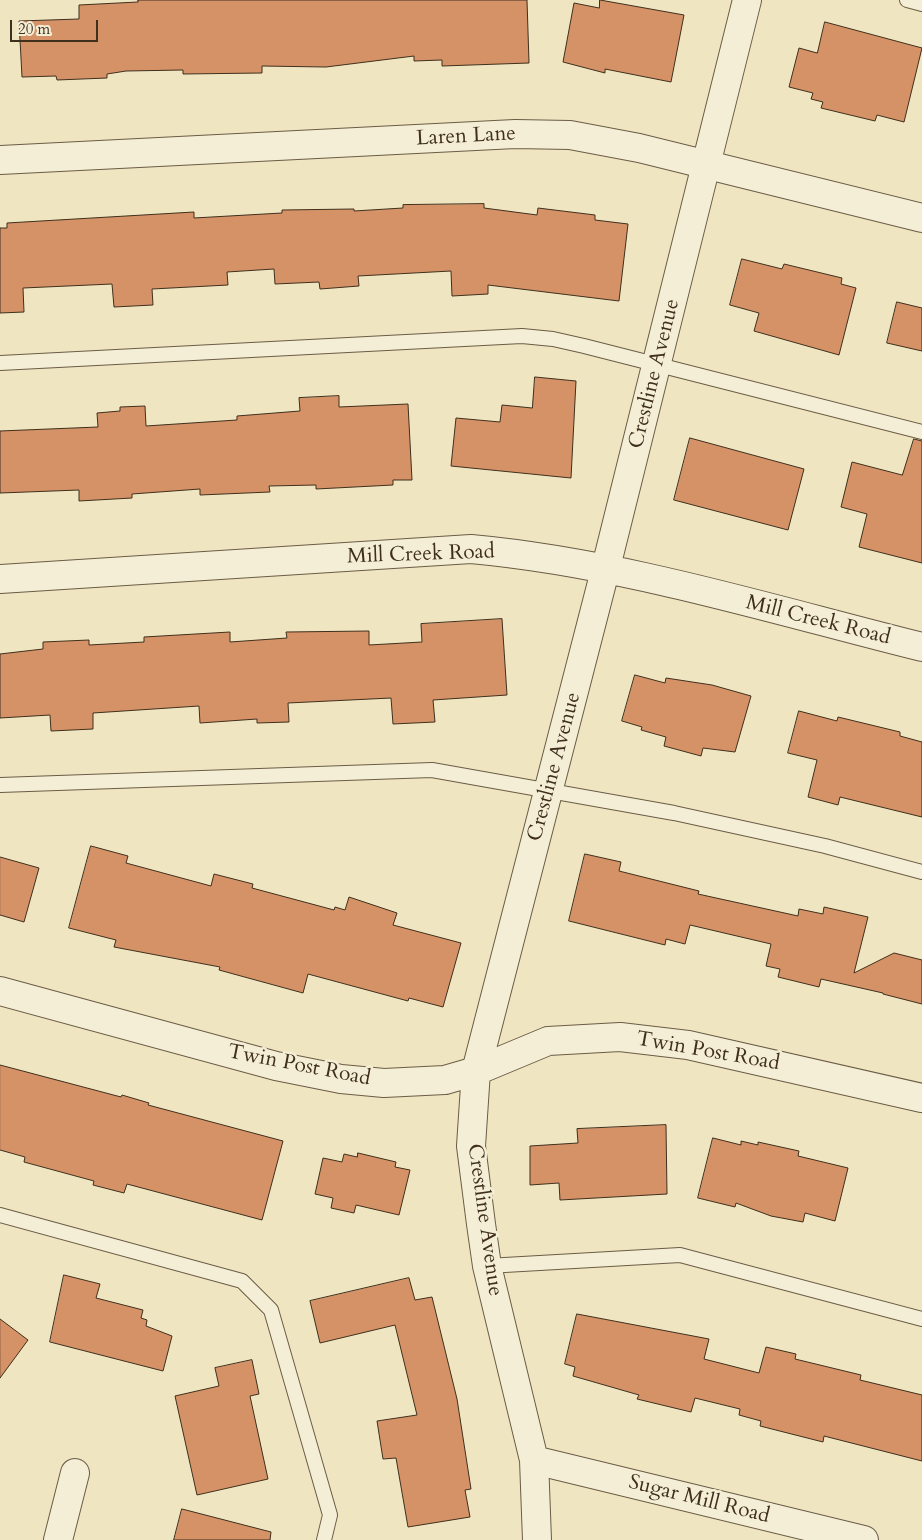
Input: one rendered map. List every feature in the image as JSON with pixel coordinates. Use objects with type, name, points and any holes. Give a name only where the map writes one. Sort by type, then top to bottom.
[{"type":"street","name":"Crestline Avenue","points":[[537,1540],[534,1460],[487,1266],[471,1146],[476,1071],[606,567],[747,0]]},
{"type":"street","name":"Laren Lane","points":[[0,160],[515,134],[570,135],[639,148],[922,218]]},
{"type":"street","name":"Mill Creek Road","points":[[0,578],[471,549],[534,554],[606,567],[922,647]]},
{"type":"street","name":"Twin Post Road","points":[[0,991],[276,1066],[341,1079],[384,1083],[445,1080],[476,1071],[548,1041],[620,1037],[688,1045],[922,1098]]},
{"type":"street","name":"Sugar Mill Road","points":[[534,1460],[864,1540]]},
{"type":"street","points":[[58,1540],[75,1473]]},
{"type":"lane","points":[[907,0],[922,4]]},
{"type":"lane","points":[[0,363],[522,336],[576,344],[922,432]]},
{"type":"lane","points":[[0,785],[432,770],[684,815],[825,846],[922,872]]},
{"type":"lane","points":[[0,1215],[242,1281],[271,1310],[330,1515],[324,1540]]},
{"type":"lane","points":[[487,1266],[680,1255],[922,1319]]},
{"type":"building","points":[[138,0],[527,0],[529,63],[442,66],[442,60],[414,61],[414,56],[326,67],[262,66],[262,73],[183,74],[183,70],[126,71],[107,74],[107,78],[57,80],[56,76],[22,77],[19,21],[79,19],[79,5],[138,2]]},
{"type":"building","points":[[600,0],[684,15],[671,82],[605,69],[605,73],[563,62],[574,3],[599,8]]},
{"type":"building","points":[[825,22],[922,48],[904,122],[877,115],[875,121],[821,108],[823,102],[811,99],[813,93],[789,87],[799,48],[817,53]]},
{"type":"building","points":[[484,204],[484,208],[537,215],[538,208],[595,215],[595,220],[628,224],[619,301],[488,285],[488,294],[452,296],[451,271],[358,276],[359,286],[320,289],[319,282],[275,284],[274,269],[227,272],[228,285],[152,289],[153,305],[114,307],[112,284],[23,288],[24,312],[0,313],[0,228],[7,228],[7,223],[194,212],[194,218],[282,213],[282,210],[354,209],[354,211],[403,208],[403,205]]},
{"type":"building","points":[[742,259],[782,269],[784,264],[842,278],[841,284],[856,288],[839,355],[754,331],[759,313],[730,305]]},
{"type":"building","points":[[897,302],[922,308],[922,351],[887,343]]},
{"type":"building","points":[[535,377],[576,381],[571,478],[451,466],[456,418],[500,422],[502,405],[532,408]]},
{"type":"building","points":[[339,396],[339,407],[408,404],[412,480],[393,480],[393,485],[316,489],[316,485],[269,486],[270,492],[200,495],[200,489],[132,494],[132,498],[79,501],[79,490],[0,493],[0,431],[98,427],[97,413],[120,411],[120,407],[145,406],[146,426],[237,420],[237,416],[300,411],[299,398]]},
{"type":"building","points":[[690,438],[804,469],[788,530],[674,500]]},
{"type":"building","points":[[914,439],[922,441],[922,563],[859,547],[867,514],[841,507],[852,462],[902,475]]},
{"type":"building","points":[[502,619],[507,695],[433,700],[435,722],[393,724],[391,698],[288,703],[289,722],[257,723],[257,719],[200,723],[199,706],[93,713],[93,729],[51,731],[50,715],[0,718],[0,654],[43,649],[43,642],[89,640],[89,645],[144,642],[144,637],[230,632],[230,642],[287,638],[286,632],[369,631],[369,645],[422,642],[421,624]]},
{"type":"building","points":[[635,675],[665,683],[666,678],[712,685],[751,696],[735,752],[703,748],[701,756],[664,746],[666,737],[641,730],[642,727],[622,721]]},
{"type":"building","points":[[799,711],[837,721],[838,717],[900,732],[900,736],[922,742],[922,817],[840,797],[838,805],[808,797],[817,760],[788,753]]},
{"type":"building","points":[[91,846],[128,856],[126,863],[211,886],[214,874],[253,884],[252,888],[334,910],[335,907],[345,910],[349,897],[397,913],[393,925],[461,943],[443,1007],[409,998],[408,1001],[308,974],[303,993],[219,970],[220,967],[114,947],[116,940],[69,928]]},
{"type":"building","points":[[585,854],[621,862],[619,871],[699,891],[698,894],[798,916],[799,909],[823,914],[824,907],[868,917],[854,973],[894,953],[922,960],[922,1004],[821,979],[819,987],[778,977],[780,969],[766,966],[771,944],[690,925],[685,944],[666,939],[665,945],[569,921]]},
{"type":"building","points":[[0,857],[39,868],[24,922],[0,915]]},
{"type":"building","points":[[0,1065],[121,1097],[122,1095],[149,1103],[148,1105],[283,1141],[262,1220],[127,1184],[124,1193],[93,1185],[94,1181],[24,1162],[25,1157],[0,1150]]},
{"type":"building","points":[[666,1125],[667,1194],[560,1200],[559,1183],[530,1185],[530,1146],[578,1143],[577,1129]]},
{"type":"building","points":[[713,1138],[741,1145],[741,1141],[758,1145],[758,1142],[799,1151],[798,1156],[848,1168],[835,1221],[805,1213],[803,1222],[771,1216],[736,1203],[735,1207],[698,1198]]},
{"type":"building","points":[[358,1153],[396,1162],[395,1167],[410,1170],[399,1215],[356,1205],[354,1213],[331,1208],[333,1198],[315,1194],[323,1158],[342,1162],[344,1154],[357,1157]]},
{"type":"building","points":[[64,1275],[100,1284],[96,1298],[143,1310],[141,1318],[147,1320],[146,1326],[172,1336],[163,1371],[50,1342]]},
{"type":"building","points":[[409,1278],[415,1300],[432,1297],[457,1399],[471,1489],[465,1490],[470,1517],[408,1527],[396,1458],[383,1459],[377,1421],[417,1415],[395,1325],[320,1343],[310,1301]]},
{"type":"building","points":[[577,1314],[709,1339],[704,1359],[759,1373],[766,1347],[796,1354],[795,1359],[861,1375],[860,1380],[922,1395],[922,1461],[824,1436],[823,1442],[760,1426],[761,1421],[739,1415],[740,1409],[695,1398],[691,1412],[637,1399],[639,1395],[573,1376],[575,1367],[565,1364]]},
{"type":"building","points":[[0,1319],[28,1340],[0,1378]]},
{"type":"building","points":[[252,1360],[259,1394],[250,1396],[268,1479],[197,1495],[175,1396],[219,1386],[215,1368]]},
{"type":"building","points":[[182,1509],[271,1532],[270,1540],[174,1540]]}]
